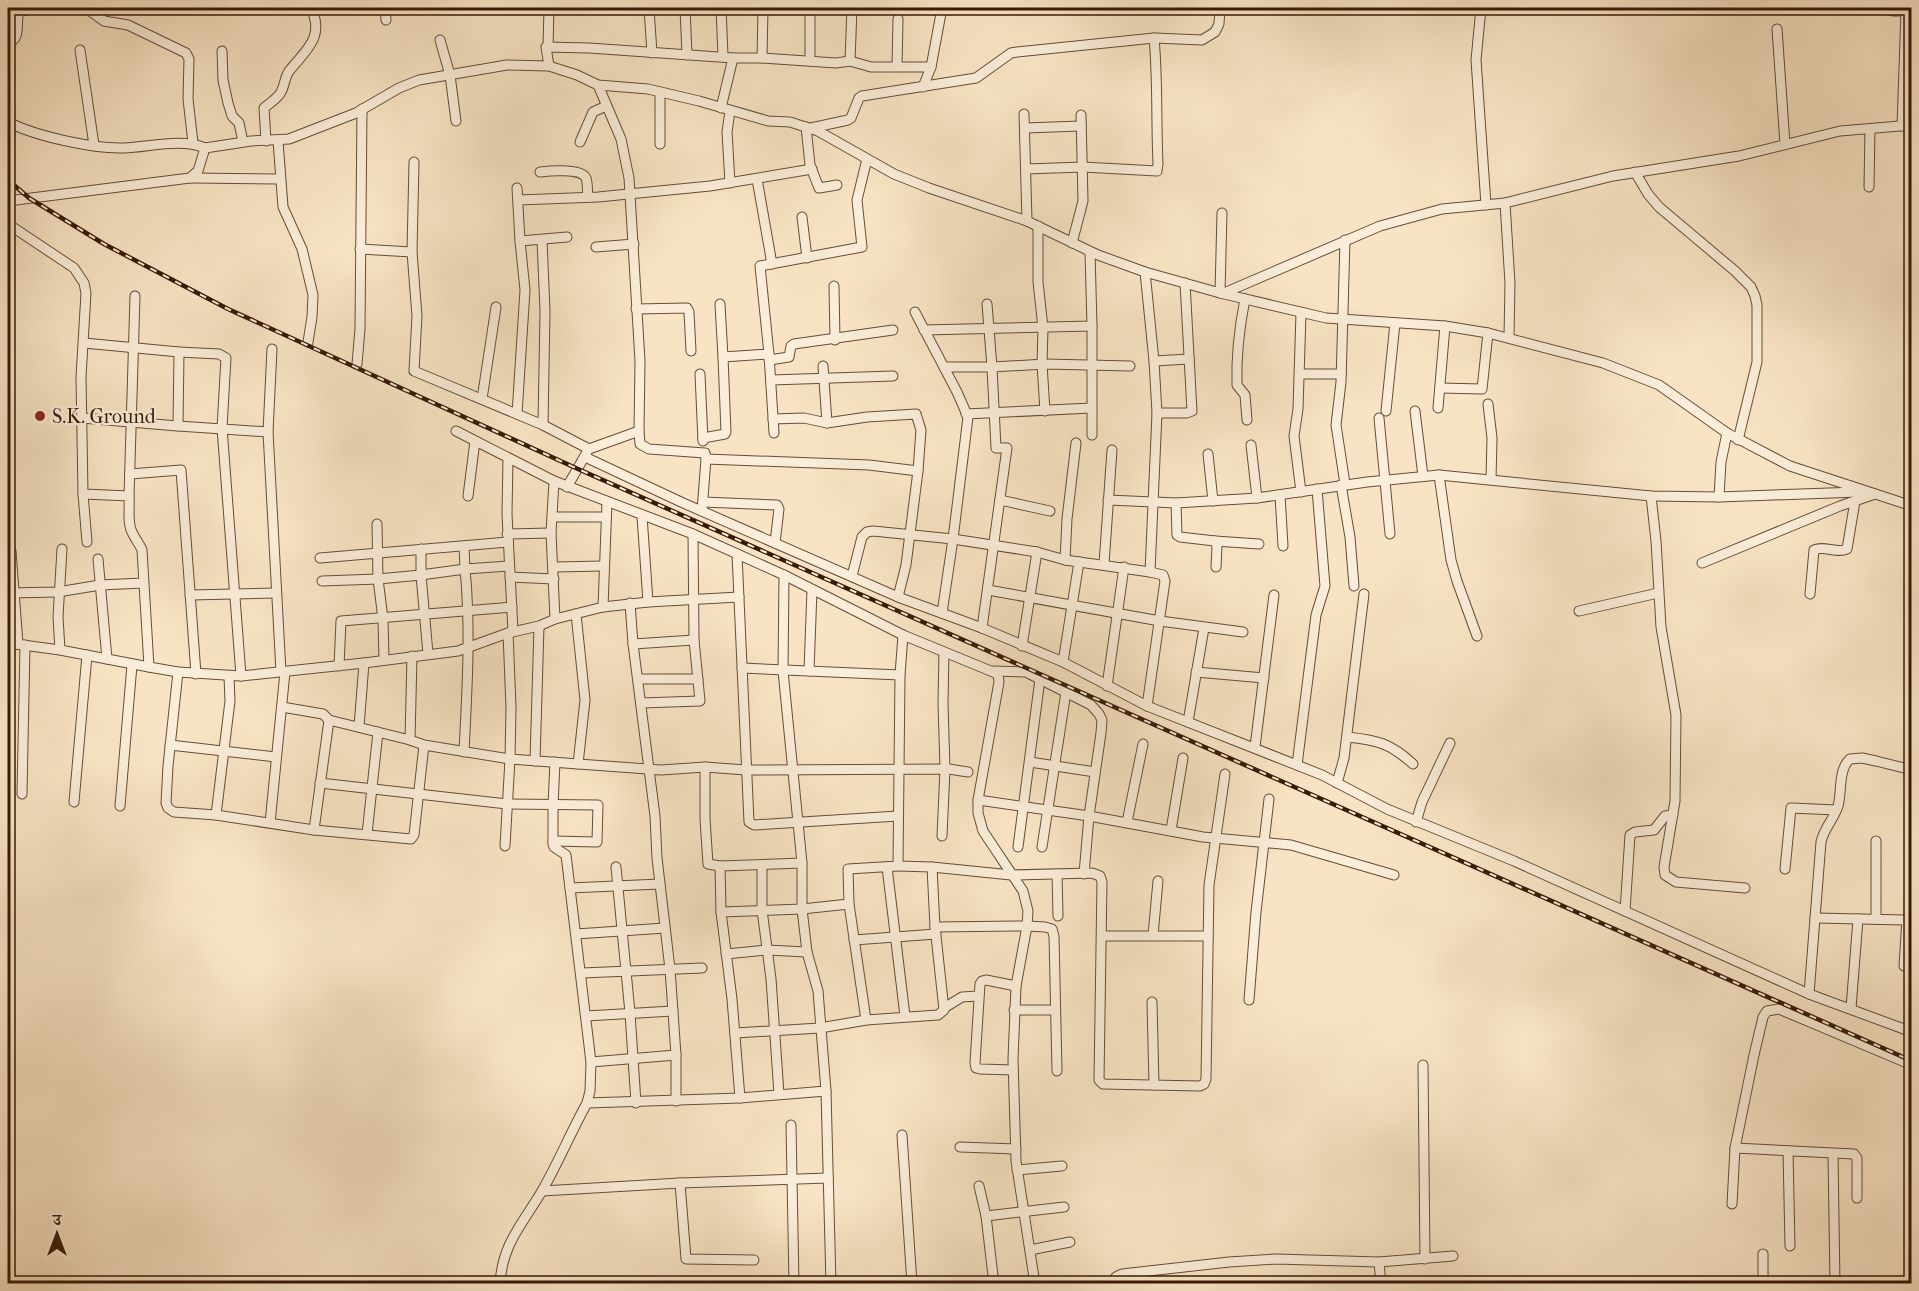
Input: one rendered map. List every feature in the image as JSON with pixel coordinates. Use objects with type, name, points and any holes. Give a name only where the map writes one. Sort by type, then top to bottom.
[{"type":"street","points":[[8,43],[17,37],[18,10],[35,8]]},
{"type":"street","points":[[86,8],[104,21],[128,25],[186,53],[189,59],[188,109],[193,143]]},
{"type":"street","points":[[266,141],[264,108],[280,94],[288,72],[300,60],[315,38],[316,27],[311,8]]},
{"type":"street","points":[[385,8],[386,20]]},
{"type":"street","points":[[549,8],[549,47],[546,47],[549,66]]},
{"type":"street","points":[[649,8],[651,53]]},
{"type":"street","points":[[685,8],[687,55]]},
{"type":"street","points":[[721,8],[728,57],[726,110],[730,183]]},
{"type":"street","points":[[762,57],[764,8]]},
{"type":"street","points":[[810,8],[810,61]]},
{"type":"street","points":[[845,8],[852,8],[850,61]]},
{"type":"street","points":[[923,87],[931,67],[942,8]]},
{"type":"street","points":[[809,128],[848,120],[862,96],[976,78],[1011,53],[1154,38],[1194,41],[1209,38],[1219,24],[1220,8]]},
{"type":"street","points":[[1481,8],[1476,60],[1486,205]]},
{"type":"street","points":[[1222,293],[1380,226],[1432,211],[1506,203],[1522,197],[1635,172],[1706,162],[1840,131],[1907,126],[1909,11],[1879,8]]},
{"type":"street","points":[[897,66],[898,19]]},
{"type":"street","points":[[1777,29],[1785,144]]},
{"type":"street","points":[[1026,169],[1083,167],[1153,172],[1158,169],[1154,38]]},
{"type":"street","points":[[440,40],[450,75],[456,121]]},
{"type":"street","points":[[549,47],[762,57],[836,63],[850,61],[871,67],[931,67]]},
{"type":"street","points":[[80,50],[94,145]]},
{"type":"street","points":[[222,51],[221,65],[225,88],[232,116],[239,123],[243,142]]},
{"type":"street","points":[[8,122],[24,130],[94,145],[124,148],[193,143],[206,148],[243,142],[278,141],[289,139],[362,109],[399,88],[419,80],[507,65],[549,66],[598,85],[660,92],[768,121],[790,122],[809,128],[894,174],[928,188],[1027,221],[1090,252],[1145,272],[1301,313],[1342,320],[1445,326],[1488,333],[1603,363],[1639,376],[1676,396],[1738,440],[1790,466],[1911,506]]},
{"type":"street","points":[[598,85],[621,139],[631,194],[640,361],[640,444],[649,449],[705,455],[869,465],[918,471]]},
{"type":"street","points":[[660,92],[660,144]]},
{"type":"street","points":[[580,142],[593,112],[606,106]]},
{"type":"street","points":[[357,364],[360,329],[362,109]]},
{"type":"street","points":[[1024,114],[1027,221]]},
{"type":"street","points":[[1072,243],[1083,201],[1080,115]]},
{"type":"street","points":[[1025,128],[1081,126]]},
{"type":"street","points":[[809,128],[812,170],[819,188],[837,185]]},
{"type":"street","points":[[1869,187],[1870,129]]},
{"type":"street","points":[[278,141],[283,207],[302,249],[313,295],[308,342]]},
{"type":"street","points":[[190,178],[198,171],[206,148]]},
{"type":"street","points":[[774,433],[760,266],[862,248],[857,200],[867,159]]},
{"type":"street","points":[[414,162],[412,252],[417,316],[414,371],[543,425],[587,453],[702,506],[775,543],[898,597],[1064,662],[1147,706],[1298,765],[1416,822],[1514,861],[1809,994],[1911,1032]]},
{"type":"street","points":[[518,200],[631,194],[730,183],[812,170]]},
{"type":"street","points":[[540,172],[566,171],[583,174],[586,178],[588,197]]},
{"type":"street","points":[[1635,172],[1659,207],[1735,271],[1751,287],[1755,296],[1757,362],[1738,440]]},
{"type":"street","points":[[8,201],[190,178],[280,179]]},
{"type":"street","points":[[757,179],[772,264]]},
{"type":"street","points":[[517,414],[525,290],[518,188]]},
{"type":"street","points":[[1506,203],[1510,284],[1509,337]]},
{"type":"street","points":[[1221,213],[1222,293]]},
{"type":"street","points":[[802,217],[807,258]]},
{"type":"street","points":[[8,224],[74,268],[84,283],[86,292],[81,377],[83,494],[87,542]]},
{"type":"street","points":[[1038,226],[1038,282],[1043,328],[1042,364],[1046,411]]},
{"type":"street","points":[[520,241],[567,237]]},
{"type":"street","points":[[542,240],[545,311],[543,425]]},
{"type":"street","points":[[1345,240],[1341,374],[1336,425],[1354,586]]},
{"type":"street","points":[[596,247],[634,244]]},
{"type":"street","points":[[360,249],[412,252]]},
{"type":"street","points":[[1090,252],[1092,435]]},
{"type":"street","points":[[1145,272],[1157,413],[1150,572]]},
{"type":"street","points":[[1157,413],[1192,411],[1185,283]]},
{"type":"street","points":[[834,286],[836,340]]},
{"type":"street","points":[[135,296],[132,348],[130,526],[142,550],[149,667]]},
{"type":"street","points":[[1245,299],[1237,340],[1237,387],[1245,395],[1247,420]]},
{"type":"street","points":[[703,438],[726,432],[720,304]]},
{"type":"street","points":[[982,628],[1007,448],[996,448],[987,304]]},
{"type":"street","points":[[482,399],[496,307]]},
{"type":"street","points":[[636,309],[687,308],[692,351]]},
{"type":"street","points":[[915,312],[968,417],[942,614]]},
{"type":"street","points":[[1301,313],[1300,374],[1294,436],[1301,492]]},
{"type":"street","points":[[1386,411],[1395,323]]},
{"type":"street","points":[[924,330],[1092,326]]},
{"type":"street","points":[[1438,408],[1445,326]]},
{"type":"street","points":[[723,357],[789,357],[791,346],[795,344],[836,340],[893,330]]},
{"type":"street","points":[[1440,388],[1482,389],[1488,333]]},
{"type":"street","points":[[84,343],[219,354],[226,358],[222,428],[241,676]]},
{"type":"street","points":[[270,823],[282,707],[283,672],[276,593],[268,432],[272,349]]},
{"type":"street","points":[[178,426],[179,352]]},
{"type":"street","points":[[1154,361],[1189,359]]},
{"type":"street","points":[[944,367],[1042,364],[1130,366]]},
{"type":"street","points":[[823,366],[827,423]]},
{"type":"street","points":[[700,374],[705,455],[702,506]]},
{"type":"street","points":[[1300,374],[1341,374]]},
{"type":"street","points":[[771,380],[894,376]]},
{"type":"street","points":[[1488,404],[1492,438],[1491,480]]},
{"type":"street","points":[[966,414],[1092,408]]},
{"type":"street","points":[[1415,411],[1423,476]]},
{"type":"street","points":[[773,419],[804,418],[827,423],[867,417],[916,414],[921,430],[918,471],[906,565],[898,597]]},
{"type":"street","points":[[82,418],[268,432]]},
{"type":"street","points":[[1378,418],[1390,534]]},
{"type":"street","points":[[567,487],[587,453],[639,430]]},
{"type":"street","points":[[456,431],[567,487],[693,534],[784,575],[903,635],[994,671],[1026,672],[1091,705],[1100,714],[1101,726],[1084,874]]},
{"type":"street","points":[[1719,497],[1721,462],[1727,433]]},
{"type":"street","points":[[468,496],[475,441]]},
{"type":"street","points":[[1065,560],[1067,519],[1077,443]]},
{"type":"street","points":[[1251,445],[1257,498]]},
{"type":"street","points":[[1104,564],[1112,450]]},
{"type":"street","points":[[1208,454],[1213,501]]},
{"type":"street","points":[[505,846],[510,759],[512,608],[508,538],[508,458]]},
{"type":"street","points":[[130,474],[181,470],[196,674]]},
{"type":"street","points":[[1108,500],[1176,503],[1257,498],[1343,485],[1439,475],[1651,496],[1719,497],[1870,493]]},
{"type":"street","points":[[1439,475],[1451,560],[1456,581],[1477,636]]},
{"type":"street","points":[[554,481],[551,533],[555,619]]},
{"type":"street","points":[[1298,765],[1316,615],[1325,586],[1317,489]]},
{"type":"street","points":[[1702,563],[1870,493]]},
{"type":"street","points":[[83,494],[129,496]]},
{"type":"street","points":[[1280,495],[1282,546]]},
{"type":"street","points":[[1651,496],[1661,627],[1676,715],[1673,814],[1664,867],[1665,875],[1676,882],[1745,888]]},
{"type":"street","points":[[1000,500],[1050,511]]},
{"type":"street","points":[[1810,594],[1814,550],[1818,548],[1842,551],[1847,549],[1855,501]]},
{"type":"street","points":[[603,607],[607,502]]},
{"type":"street","points":[[1176,503],[1177,535],[1215,541],[1259,544]]},
{"type":"street","points":[[702,506],[777,505],[779,509],[775,543]]},
{"type":"street","points":[[642,516],[648,602]]},
{"type":"street","points":[[552,517],[606,517]]},
{"type":"street","points":[[377,524],[378,579],[383,619],[384,660]]},
{"type":"street","points":[[852,576],[862,537],[867,532],[953,539],[1163,575],[1165,578],[1160,621],[1147,706]]},
{"type":"street","points":[[320,558],[464,546],[551,533]]},
{"type":"street","points":[[641,703],[700,701],[694,640],[693,534]]},
{"type":"street","points":[[1215,541],[1217,546],[1216,567]]},
{"type":"street","points":[[464,546],[469,610],[464,752]]},
{"type":"street","points":[[60,650],[58,592],[62,549]]},
{"type":"street","points":[[421,549],[428,654]]},
{"type":"street","points":[[11,551],[11,593],[21,644],[22,794]]},
{"type":"street","points":[[1022,646],[1036,552]]},
{"type":"street","points":[[737,554],[750,824],[898,816]]},
{"type":"street","points":[[98,559],[106,659]]},
{"type":"street","points":[[1064,662],[1079,562]]},
{"type":"street","points":[[322,581],[378,579],[509,566]]},
{"type":"street","points":[[554,567],[603,566]]},
{"type":"street","points":[[1107,686],[1124,567]]},
{"type":"street","points":[[784,575],[783,671],[799,821],[802,909],[807,952],[818,991],[826,1091],[831,1284]]},
{"type":"street","points":[[510,577],[554,579]]},
{"type":"street","points":[[11,593],[58,592],[100,585],[143,583]]},
{"type":"street","points":[[809,671],[812,590]]},
{"type":"street","points":[[988,590],[1160,621],[1242,632]]},
{"type":"street","points":[[190,595],[276,593]]},
{"type":"street","points":[[1579,611],[1658,593]]},
{"type":"street","points":[[1337,783],[1344,758],[1364,594]]},
{"type":"street","points":[[1255,747],[1274,595]]},
{"type":"street","points":[[8,643],[60,650],[178,672],[241,676],[364,663],[469,647],[510,632],[603,607],[630,603],[739,597]]},
{"type":"street","points":[[630,603],[670,969],[676,1055],[676,1101]]},
{"type":"street","points":[[339,666],[341,621],[512,608]]},
{"type":"street","points":[[576,614],[585,700],[578,764]]},
{"type":"street","points":[[535,761],[539,626]]},
{"type":"street","points":[[1188,722],[1204,628]]},
{"type":"street","points":[[898,866],[900,675],[903,635]]},
{"type":"street","points":[[633,644],[694,640]]},
{"type":"street","points":[[942,836],[945,769],[944,652]]},
{"type":"street","points":[[74,802],[87,655]]},
{"type":"street","points":[[410,740],[412,656]]},
{"type":"street","points":[[359,727],[364,663]]},
{"type":"street","points":[[120,806],[132,665]]},
{"type":"street","points":[[742,668],[900,675]]},
{"type":"street","points":[[994,671],[999,677],[999,682],[978,800],[978,813],[983,831],[1026,899],[1027,926],[1014,1010],[1013,1070],[1017,1170],[1035,1284]]},
{"type":"street","points":[[178,672],[165,803],[174,812],[216,814],[314,830],[413,839],[424,745]]},
{"type":"street","points":[[1196,672],[1264,678]]},
{"type":"street","points":[[216,814],[230,701],[229,676]]},
{"type":"street","points":[[639,679],[698,679]]},
{"type":"street","points":[[1018,847],[1040,679]]},
{"type":"street","points":[[1042,847],[1065,692]]},
{"type":"street","points":[[282,707],[323,714],[329,720],[424,745],[510,759],[661,770],[705,767],[746,770],[945,769],[968,772]]},
{"type":"street","points":[[314,830],[329,720]]},
{"type":"street","points":[[367,834],[378,732]]},
{"type":"street","points":[[1347,736],[1387,744],[1413,764]]},
{"type":"street","points":[[1416,822],[1422,802],[1450,743]]},
{"type":"street","points":[[1127,822],[1143,744]]},
{"type":"street","points":[[170,746],[276,757]]},
{"type":"street","points":[[1171,830],[1183,758]]},
{"type":"street","points":[[1809,994],[1821,842],[1824,831],[1836,810],[1845,766],[1850,759],[1869,759],[1911,770]]},
{"type":"street","points":[[500,1284],[504,1256],[512,1237],[542,1191],[587,1103],[590,1091],[591,1062],[582,973],[566,855],[554,847],[553,841],[552,806],[555,762]]},
{"type":"street","points":[[1030,762],[1095,772]]},
{"type":"street","points":[[705,767],[708,864],[720,866],[802,863]]},
{"type":"street","points":[[866,1020],[849,904],[848,869],[898,866],[1011,875],[1097,874],[1102,882],[1099,1080],[1103,1084],[1200,1086],[1206,1079],[1210,870],[1226,774]]},
{"type":"street","points":[[320,783],[507,804],[598,805],[597,842],[553,841]]},
{"type":"street","points":[[1250,999],[1269,799]]},
{"type":"street","points":[[978,800],[1127,822],[1215,838],[1264,841],[1300,847],[1394,875]]},
{"type":"street","points":[[1785,869],[1791,807],[1836,810]]},
{"type":"street","points":[[1625,911],[1630,835],[1635,832],[1654,830],[1665,816],[1673,814]]},
{"type":"street","points":[[1876,841],[1876,919]]},
{"type":"street","points":[[762,865],[762,910],[771,979],[779,1094]]},
{"type":"street","points":[[720,866],[721,912],[740,1098]]},
{"type":"street","points":[[616,867],[636,1102]]},
{"type":"street","points":[[887,867],[905,1016]]},
{"type":"street","points":[[932,867],[935,930],[944,1008]]},
{"type":"street","points":[[1058,874],[1058,916]]},
{"type":"street","points":[[1153,935],[1158,881]]},
{"type":"street","points":[[570,888],[660,884]]},
{"type":"street","points":[[721,912],[802,909],[849,904]]},
{"type":"street","points":[[1815,918],[1909,918],[1904,966]]},
{"type":"street","points":[[1851,1008],[1858,919]]},
{"type":"street","points":[[854,940],[896,937],[935,930],[1027,926],[1052,929],[1057,1071]]},
{"type":"street","points":[[576,934],[665,928]]},
{"type":"street","points":[[1101,936],[1208,936]]},
{"type":"street","points":[[726,954],[767,950],[807,952]]},
{"type":"street","points":[[582,973],[702,968]]},
{"type":"street","points":[[1013,1070],[976,1068],[978,996],[982,981],[1016,986]]},
{"type":"street","points":[[735,1033],[820,1028],[866,1020],[938,1015],[944,1008],[962,997],[978,996]]},
{"type":"street","points":[[1152,1002],[1154,1085]]},
{"type":"street","points":[[1732,1204],[1735,1148],[1754,1055],[1763,1017],[1767,1011],[1779,1009],[1911,1065]]},
{"type":"street","points":[[1014,1010],[1056,1010]]},
{"type":"street","points":[[586,1016],[673,1011]]},
{"type":"street","points":[[591,1062],[676,1055]]},
{"type":"street","points":[[1423,1065],[1425,1259]]},
{"type":"street","points":[[587,1103],[740,1098],[826,1091]]},
{"type":"street","points":[[775,1284],[794,1283],[791,1125]]},
{"type":"street","points":[[902,1135],[912,1284]]},
{"type":"street","points":[[960,1147],[1016,1149]]},
{"type":"street","points":[[1735,1148],[1856,1155],[1857,1198]]},
{"type":"street","points":[[1788,1151],[1790,1246]]},
{"type":"street","points":[[1833,1154],[1835,1284]]},
{"type":"street","points":[[1017,1170],[1062,1166]]},
{"type":"street","points":[[542,1191],[828,1178]]},
{"type":"street","points":[[680,1183],[686,1260],[754,1260]]},
{"type":"street","points":[[979,1186],[986,1216],[994,1284]]},
{"type":"street","points":[[986,1216],[1064,1207]]},
{"type":"street","points":[[1030,1250],[1070,1242]]},
{"type":"street","points":[[1763,1254],[1763,1284]]},
{"type":"street","points":[[1111,1284],[1116,1277],[1122,1274],[1229,1262],[1276,1259],[1380,1262],[1452,1256]]},
{"type":"street","points":[[1380,1262],[1381,1284]]},
{"type":"railway","points":[[8,180],[29,198],[104,244],[228,309],[578,469],[1912,1061]]},
{"type":"place","name":"S.K. Ground","points":[[40,416]]}]
